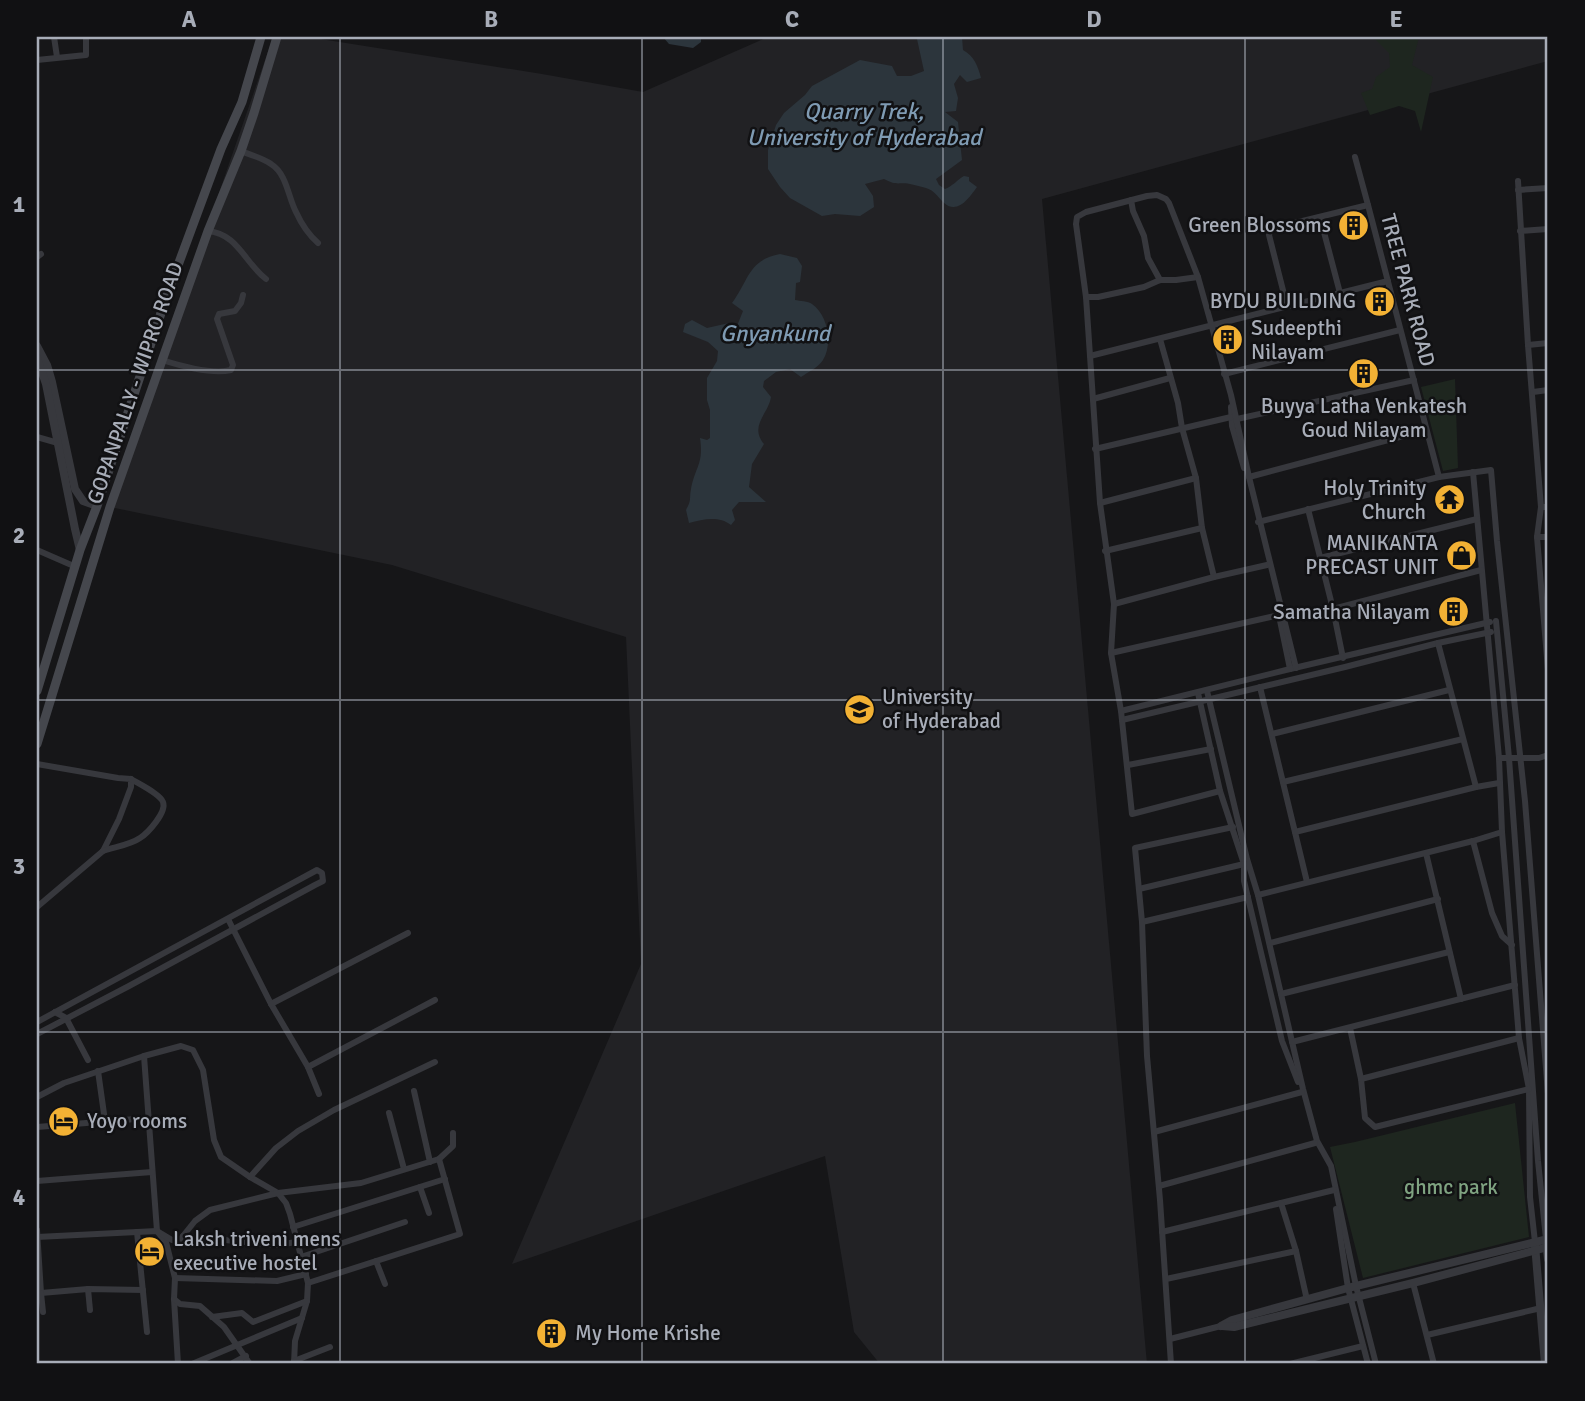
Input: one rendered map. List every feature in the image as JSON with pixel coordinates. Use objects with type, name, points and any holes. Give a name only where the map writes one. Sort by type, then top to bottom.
[{"type":"main road","name":"GOPANPALLY - WIPRO ROAD","points":[[37,691],[80,550],[216,159],[242,102],[261,37]]},
{"type":"main road","name":"GOPANPALLY - WIPRO ROAD","points":[[37,744],[97,547],[144,407],[208,231],[241,151],[277,37]]},
{"type":"main road","points":[[156,329],[170,335]]},
{"type":"main road","points":[[151,344],[166,349]]},
{"type":"street","points":[[54,37],[57,57]]},
{"type":"street","points":[[37,60],[86,55],[86,37]]},
{"type":"street","points":[[241,151],[276,168],[295,211],[318,243]]},
{"type":"street","points":[[1355,157],[1368,205]]},
{"type":"street","points":[[1518,181],[1528,345],[1545,507],[1537,537],[1548,670]]},
{"type":"street","points":[[1518,190],[1548,188]]},
{"type":"street","points":[[1220,791],[1132,814],[1121,711],[1111,653],[1114,604],[1100,503],[1086,297],[1076,224],[1077,217],[1086,212],[1157,195],[1166,199],[1172,209],[1198,277],[1231,395],[1238,451],[1259,522],[1294,678]]},
{"type":"street","points":[[1131,200],[1144,236],[1148,258],[1160,280]]},
{"type":"street","name":"TREE PARK ROAD","points":[[1287,306],[1270,231],[1368,205],[1439,477]]},
{"type":"street","points":[[1320,218],[1340,293]]},
{"type":"street","points":[[1520,231],[1548,229]]},
{"type":"street","points":[[208,231],[227,236],[255,270],[266,279]]},
{"type":"street","points":[[1086,297],[1143,287],[1160,280],[1198,277]]},
{"type":"street","points":[[1090,356],[1388,281]]},
{"type":"street","points":[[162,360],[214,371],[231,370],[233,365],[218,317],[223,312],[235,311],[243,295]]},
{"type":"street","points":[[1224,374],[1401,330]]},
{"type":"street","points":[[1160,339],[1182,416],[1182,428],[1196,478],[1202,528],[1214,577]]},
{"type":"street","points":[[1528,345],[1548,343]]},
{"type":"street","points":[[37,346],[52,382],[75,489],[83,501],[97,506]]},
{"type":"street","points":[[37,358],[46,384],[80,550]]},
{"type":"street","points":[[1093,399],[1170,379]]},
{"type":"street","points":[[1095,449],[1413,380]]},
{"type":"street","points":[[1533,392],[1548,390]]},
{"type":"street","points":[[1234,418],[1250,477],[1267,565],[1292,668]]},
{"type":"street","points":[[1250,477],[1426,430]]},
{"type":"street","points":[[37,437],[58,443]]},
{"type":"street","points":[[1259,522],[1439,477],[1491,470],[1521,758],[1548,1094]]},
{"type":"street","points":[[1473,472],[1488,622],[1519,1038],[1529,1089],[1531,1197],[1545,1364]]},
{"type":"street","points":[[1100,503],[1196,478]]},
{"type":"street","points":[[1308,509],[1345,667]]},
{"type":"street","points":[[1320,558],[1477,519]]},
{"type":"street","points":[[1105,551],[1202,528]]},
{"type":"street","points":[[1537,537],[1548,537]]},
{"type":"street","points":[[37,550],[76,567]]},
{"type":"street","points":[[1114,604],[1267,565]]},
{"type":"street","points":[[1333,609],[1481,570]]},
{"type":"street","points":[[1111,653],[1279,615]]},
{"type":"street","points":[[1121,711],[1292,668],[1506,620]]},
{"type":"street","points":[[1496,621],[1548,1259]]},
{"type":"street","points":[[1122,720],[1437,643],[1507,630]]},
{"type":"street","points":[[1437,643],[1476,787]]},
{"type":"street","points":[[1259,687],[1307,882]]},
{"type":"street","points":[[1272,734],[1449,690]]},
{"type":"street","points":[[1207,691],[1317,1141],[1331,1166],[1352,1287]]},
{"type":"street","points":[[1198,693],[1220,791],[1244,864],[1244,881],[1282,1041],[1302,1092],[1315,1143],[1328,1168],[1352,1287],[1376,1364]]},
{"type":"street","points":[[1283,782],[1463,739]]},
{"type":"street","points":[[1128,765],[1211,749]]},
{"type":"street","points":[[1499,758],[1539,758],[1548,755]]},
{"type":"street","points":[[1539,758],[1548,762]]},
{"type":"street","points":[[37,764],[131,779],[160,797],[164,807],[159,818],[139,839],[103,851],[37,907]]},
{"type":"street","points":[[103,851],[119,819],[131,787],[131,779]]},
{"type":"street","points":[[1295,832],[1499,783]]},
{"type":"street","points":[[1171,1364],[1163,1232],[1147,1056],[1142,922],[1135,848],[1233,827]]},
{"type":"street","points":[[1258,895],[1502,832]]},
{"type":"street","points":[[1474,841],[1492,913],[1502,936],[1512,945]]},
{"type":"street","points":[[1426,853],[1461,999]]},
{"type":"street","points":[[1139,889],[1244,864]]},
{"type":"street","points":[[37,1022],[317,870],[322,873],[323,881],[37,1034]]},
{"type":"street","points":[[1244,881],[1253,879]]},
{"type":"street","points":[[1142,922],[1248,897]]},
{"type":"street","points":[[1270,943],[1438,899]]},
{"type":"street","points":[[228,919],[271,1004],[308,1067],[319,1094]]},
{"type":"street","points":[[271,1004],[408,933]]},
{"type":"street","points":[[1281,994],[1449,952]]},
{"type":"street","points":[[1292,1042],[1515,985]]},
{"type":"street","points":[[308,1067],[435,1000]]},
{"type":"street","points":[[55,1012],[66,1018],[88,1060]]},
{"type":"street","points":[[1350,1028],[1361,1079],[1365,1118],[1375,1127],[1529,1089]]},
{"type":"street","points":[[1361,1079],[1519,1038]]},
{"type":"street","points":[[37,1097],[64,1083],[144,1056],[181,1046],[193,1050],[203,1070],[214,1140],[221,1157],[278,1193],[286,1203],[308,1283],[307,1301],[295,1341],[294,1362],[330,1347]]},
{"type":"street","points":[[144,1056],[157,1231],[166,1242],[175,1278],[177,1364]]},
{"type":"street","points":[[250,1177],[276,1148],[298,1131],[334,1110],[435,1062]]},
{"type":"street","points":[[98,1070],[105,1121]]},
{"type":"street","points":[[414,1091],[430,1161]]},
{"type":"street","points":[[1154,1132],[1302,1092]]},
{"type":"street","points":[[389,1113],[404,1169]]},
{"type":"street","points":[[37,1128],[148,1118]]},
{"type":"street","points":[[37,1237],[157,1231],[179,1241],[195,1221],[211,1210],[278,1193],[361,1183],[439,1159],[453,1146],[453,1133]]},
{"type":"street","points":[[1159,1186],[1315,1143]]},
{"type":"street","points":[[308,1283],[460,1234],[439,1159]]},
{"type":"street","points":[[37,1181],[152,1172]]},
{"type":"street","points":[[293,1227],[445,1179]]},
{"type":"street","points":[[420,1187],[429,1213]]},
{"type":"street","points":[[1163,1232],[1334,1190]]},
{"type":"street","points":[[1281,1203],[1307,1300]]},
{"type":"street","points":[[301,1257],[405,1222]]},
{"type":"street","points":[[37,1230],[43,1312]]},
{"type":"street","points":[[137,1232],[148,1332]]},
{"type":"street","points":[[183,1236],[276,1245],[297,1242]]},
{"type":"street","points":[[1170,1339],[1352,1287],[1547,1243]]},
{"type":"street","points":[[1221,1326],[1234,1328],[1413,1283],[1535,1246]]},
{"type":"street","points":[[1166,1279],[1296,1251]]},
{"type":"street","points":[[376,1261],[385,1284]]},
{"type":"street","points":[[175,1278],[277,1281],[306,1274]]},
{"type":"street","points":[[1413,1283],[1434,1364]]},
{"type":"street","points":[[41,1293],[88,1289],[143,1290]]},
{"type":"street","points":[[88,1289],[89,1310]]},
{"type":"street","points":[[1355,1297],[1368,1364]]},
{"type":"street","points":[[174,1299],[180,1304],[200,1306],[223,1327],[250,1364]]},
{"type":"street","points":[[212,1317],[242,1313],[253,1322],[307,1301]]},
{"type":"street","points":[[1427,1335],[1541,1308]]},
{"type":"street","points":[[192,1364],[302,1318]]},
{"type":"street","points":[[1290,1364],[1363,1346]]},
{"type":"street","points":[[231,1364],[246,1356]]},
{"type":"shaded area","name":"University of Hyderabad","points":[[273,37],[308,37],[643,92],[768,37],[1548,37],[1548,61],[1042,199],[1147,1364],[880,1364],[854,1332],[825,1156],[512,1264],[641,964],[626,637],[392,565],[110,507]]},
{"type":"green space","points":[[1373,37],[1419,37],[1412,65],[1433,77],[1421,132],[1415,111],[1399,106],[1370,115],[1361,93],[1372,89],[1376,77],[1390,67],[1389,53]]},
{"type":"green space","points":[[1455,379],[1458,468],[1443,471],[1421,387]]},
{"type":"green space","name":"ghmc park","points":[[1515,1103],[1529,1237],[1363,1278],[1330,1147]]},
{"type":"water","points":[[663,37],[701,37],[701,42],[693,48],[669,44]]},
{"type":"water","name":"Quarry Trek, University of Hyderabad","points":[[911,37],[962,37],[963,50],[977,65],[981,78],[967,82],[960,75],[954,84],[958,98],[956,111],[945,112],[958,122],[962,160],[936,179],[945,189],[964,176],[969,177],[969,181],[977,187],[974,191],[962,204],[953,207],[948,206],[929,189],[884,179],[865,184],[873,196],[874,207],[860,216],[822,216],[790,198],[768,169],[768,150],[776,125],[784,113],[812,86],[860,60],[892,66],[897,76],[911,76],[924,71],[917,39]]},
{"type":"water","name":"Gnyankund","points":[[780,254],[797,258],[802,266],[800,282],[796,283],[795,300],[810,303],[822,315],[828,338],[826,353],[818,365],[801,377],[790,369],[776,372],[764,381],[763,387],[771,397],[759,426],[758,431],[764,444],[752,464],[749,487],[766,502],[739,502],[732,510],[735,520],[731,525],[716,519],[689,523],[686,510],[700,460],[700,438],[710,438],[707,378],[717,361],[718,351],[708,342],[683,332],[685,324],[692,320],[707,328],[729,323],[737,326],[743,311],[732,303],[746,279],[761,261]]},
{"type":"place","name":"Green Blossoms","points":[[1354,225]]},
{"type":"place","name":"BYDU BUILDING","points":[[1379,301]]},
{"type":"place","name":"Sudeepthi Nilayam","points":[[1228,340]]},
{"type":"place","name":"Buyya Latha Venkatesh Goud Nilayam","points":[[1364,374]]},
{"type":"place","name":"Holy Trinity Church","points":[[1449,500]]},
{"type":"place","name":"MANIKANTA PRECAST UNIT","points":[[1461,555]]},
{"type":"place","name":"Samatha Nilayam","points":[[1453,612]]},
{"type":"place","name":"University of Hyderabad","points":[[859,709]]},
{"type":"place","name":"Yoyo rooms","points":[[64,1121]]},
{"type":"place","name":"Laksh triveni mens executive hostel","points":[[150,1251]]},
{"type":"place","name":"My Home Krishe","points":[[552,1333]]}]
